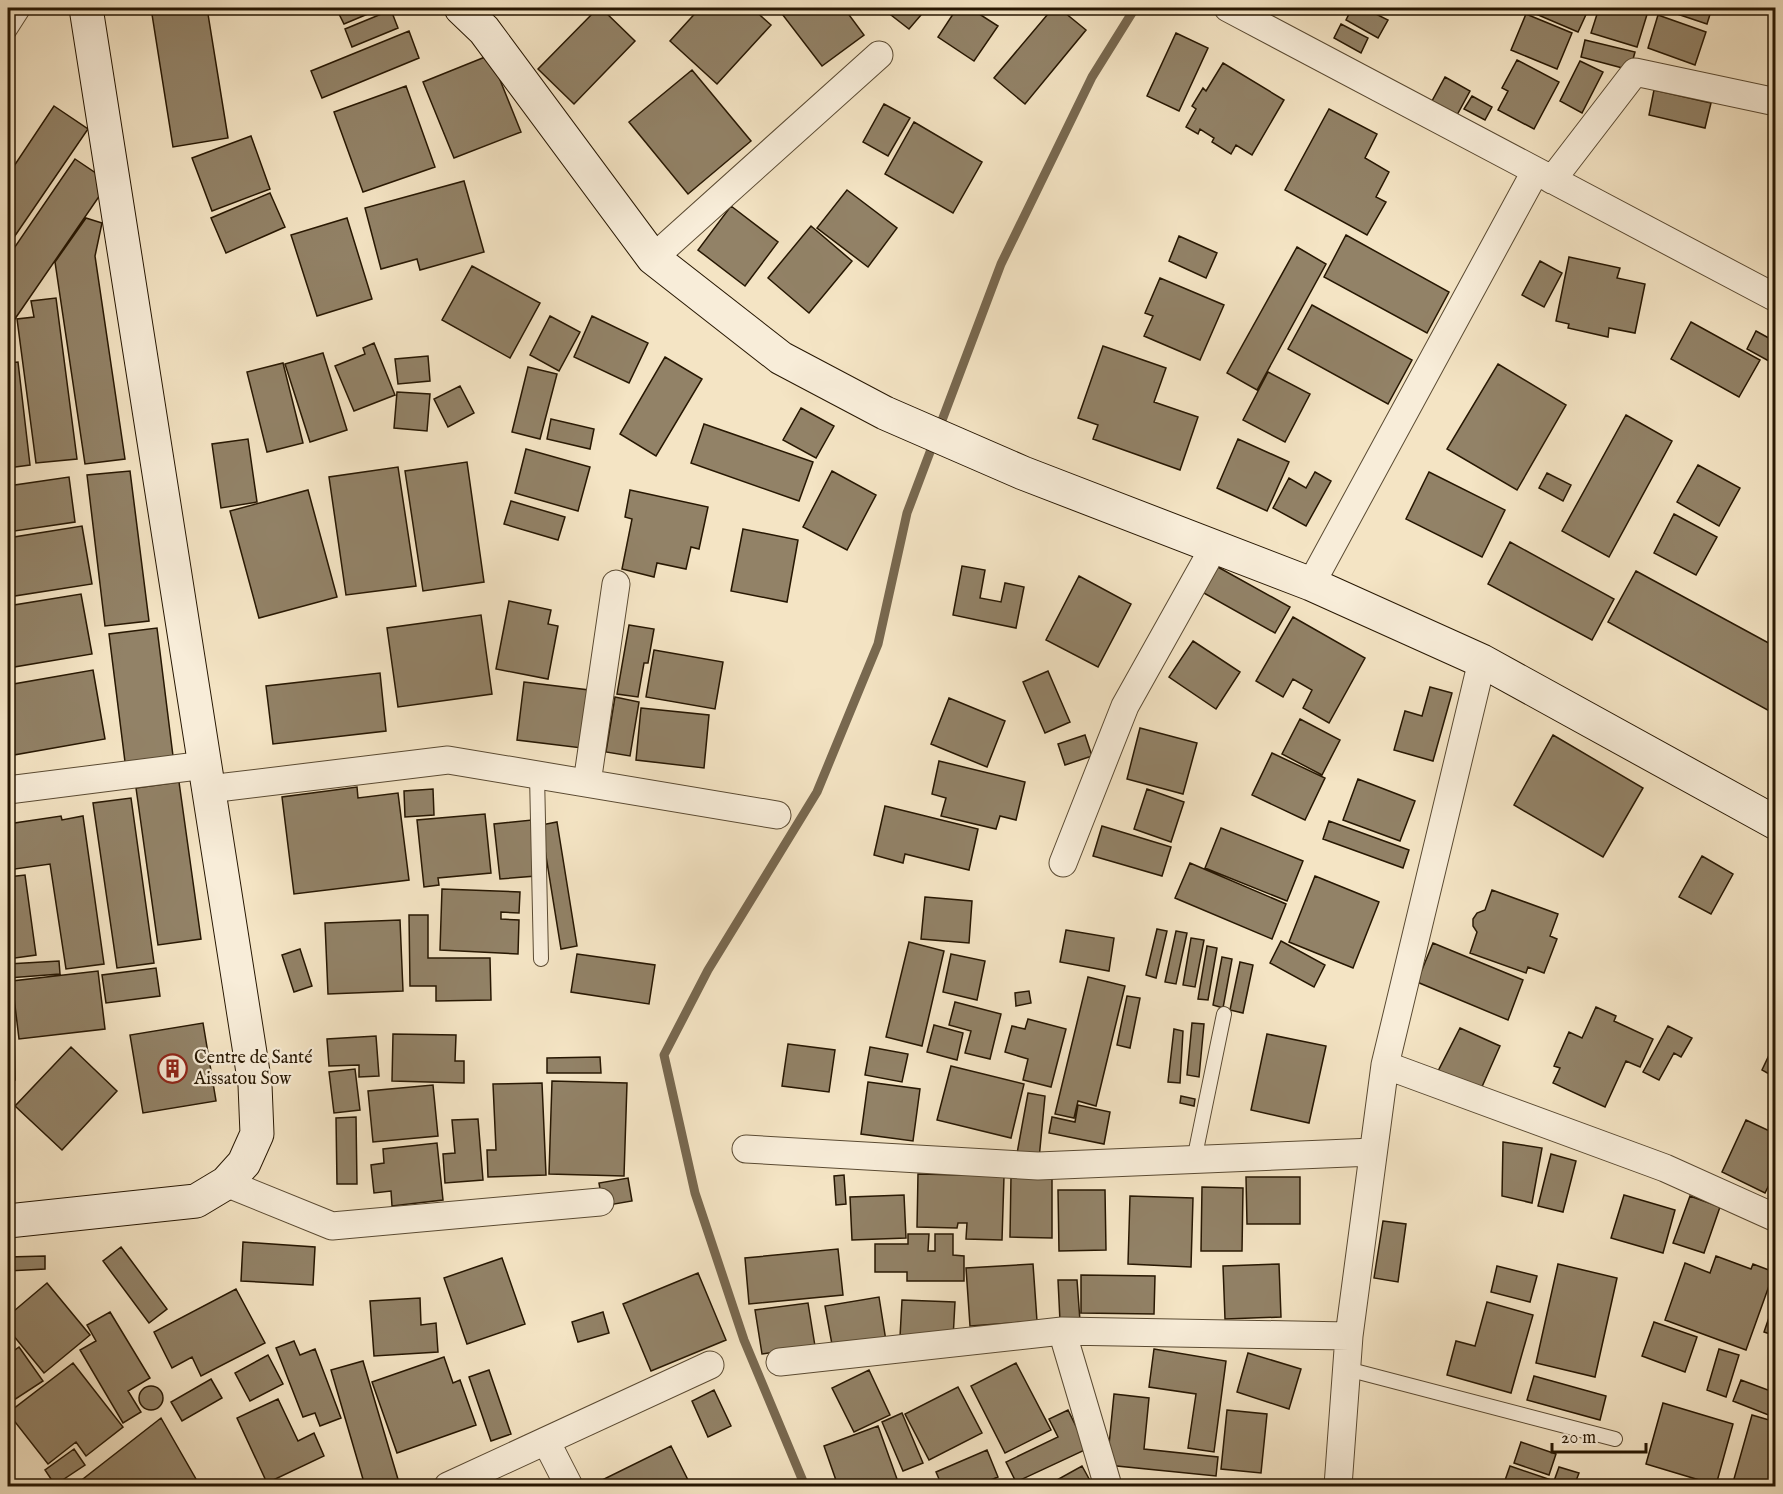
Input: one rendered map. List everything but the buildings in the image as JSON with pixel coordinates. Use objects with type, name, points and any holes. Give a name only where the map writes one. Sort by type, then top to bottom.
[{"type":"street","points":[[8,1221],[196,1201],[226,1183],[244,1164],[257,1134],[255,1085],[86,8]]},
{"type":"street","points":[[461,8],[484,30],[653,258],[781,358],[885,413],[1023,472],[1311,584],[1482,661],[1775,822]]},
{"type":"street","points":[[1228,8],[1776,298]]},
{"type":"street","points":[[653,258],[879,55]]},
{"type":"street","points":[[1311,584],[1544,176],[1635,72],[1776,102]]},
{"type":"street","points":[[1063,863],[1125,706],[1214,547]]},
{"type":"street","points":[[587,783],[616,584]]},
{"type":"street","points":[[1338,1486],[1349,1336],[1385,1065],[1482,661]]},
{"type":"street","points":[[8,790],[448,760],[777,815]]},
{"type":"street","points":[[1385,1065],[1665,1168],[1776,1218]]},
{"type":"street","points":[[746,1149],[1038,1166],[1374,1152]]},
{"type":"street","points":[[226,1183],[332,1226],[600,1202]]},
{"type":"street","points":[[780,1362],[1062,1330],[1349,1336]]},
{"type":"street","points":[[1062,1330],[1108,1486]]},
{"type":"street","points":[[448,1486],[710,1365]]},
{"type":"street","points":[[546,1441],[569,1486]]},
{"type":"lane","points":[[8,33],[24,8]]},
{"type":"lane","points":[[537,775],[542,959]]},
{"type":"lane","points":[[1194,1160],[1224,1014]]},
{"type":"lane","points":[[1347,1369],[1615,1438]]},
{"type":"waterway","points":[[805,1486],[744,1340],[695,1193],[664,1055],[708,970],[817,792],[878,644],[907,513],[1001,264],[1092,77],[1135,8]]},
{"type":"place","name":"Centre de Santé Aissatou Sow","points":[[173,1068]]}]
